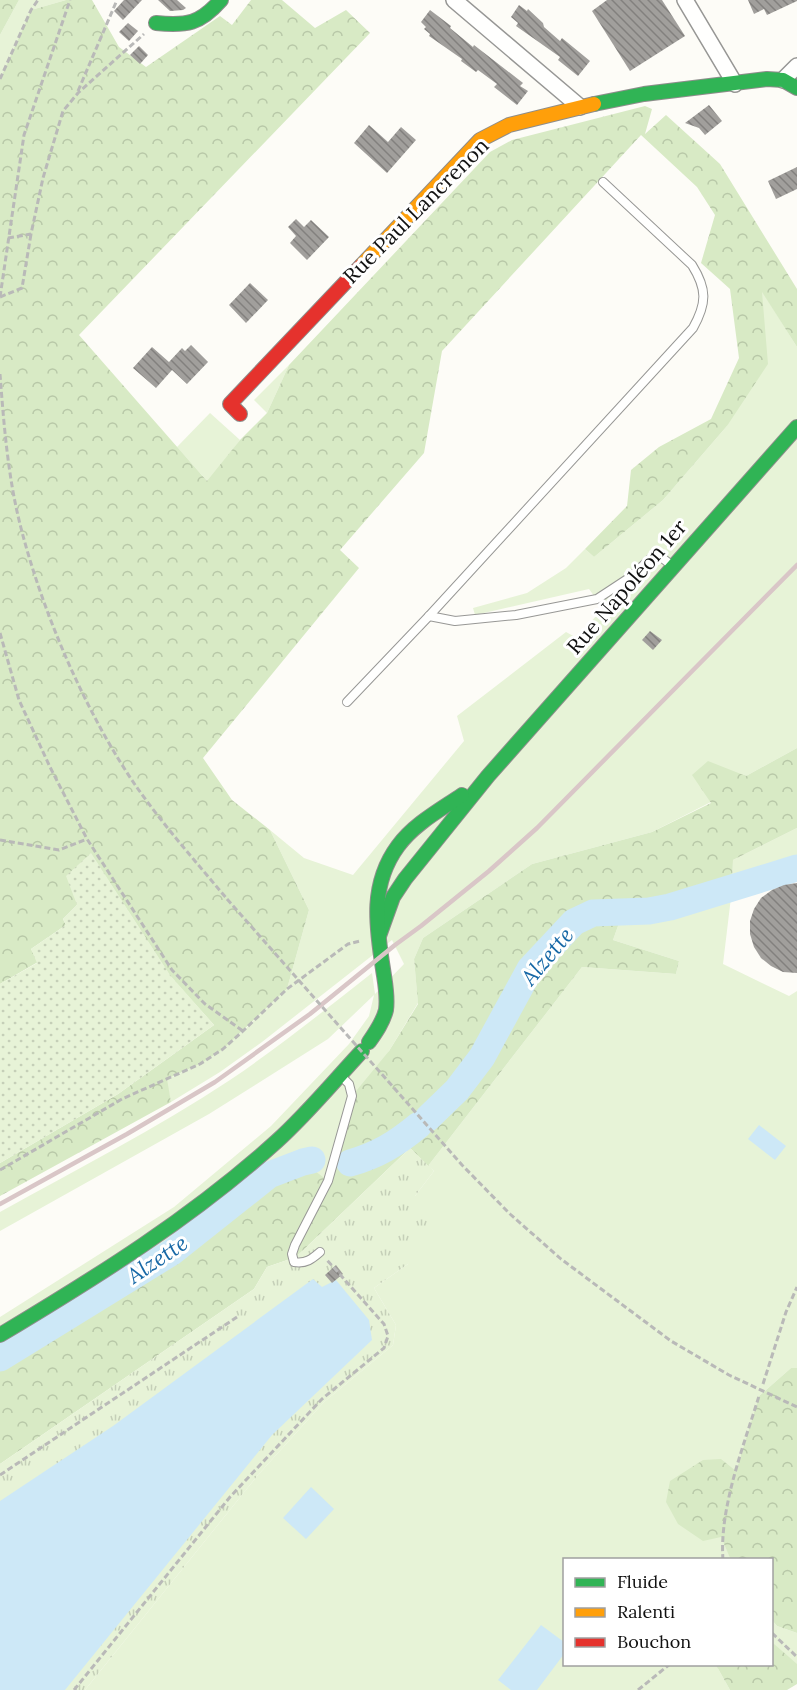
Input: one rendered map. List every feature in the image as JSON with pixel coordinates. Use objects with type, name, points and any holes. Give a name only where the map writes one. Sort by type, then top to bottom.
[{"type":"main road","points":[[156,23],[183,26],[202,20],[221,0]]},
{"type":"main road","name":"Rue Paul Lancrenon","points":[[240,414],[230,404],[480,140],[509,125],[644,94],[767,79],[790,84]]},
{"type":"main road","name":"Rue Napoléon 1er","points":[[488,776],[797,427]]},
{"type":"main road","points":[[0,1335],[76,1289],[183,1218],[278,1140],[365,1047],[383,1019],[387,993],[375,912],[376,890],[387,864],[398,845],[426,821],[488,776]]},
{"type":"main road","points":[[379,936],[393,897],[405,879],[488,776]]},
{"type":"street","points":[[454,0],[580,107]]},
{"type":"street","points":[[685,0],[735,84]]},
{"type":"street","name":"Rue Paul Lancrenon","points":[[790,84],[797,66]]},
{"type":"lane","points":[[347,702],[693,328],[701,313],[704,296],[701,279],[692,265],[603,182]]},
{"type":"lane","points":[[429,616],[455,621],[516,615],[597,599],[656,557],[661,557],[673,567]]},
{"type":"lane","points":[[320,1252],[303,1263],[294,1262],[292,1254],[328,1181],[352,1096],[349,1084],[340,1075]]},
{"type":"path","points":[[0,79],[31,10],[38,0]]},
{"type":"path","points":[[70,0],[24,135],[0,297],[22,288],[43,178],[63,111],[78,93],[156,23]]},
{"type":"path","points":[[78,93],[117,0]]},
{"type":"path","points":[[8,238],[31,234]]},
{"type":"path","points":[[0,374],[5,441],[21,527],[45,603],[70,665],[97,720],[138,788],[182,846],[462,1165],[510,1214],[561,1259],[671,1341],[729,1375],[797,1407]]},
{"type":"path","points":[[0,633],[19,700],[87,840],[172,970],[205,1004],[243,1031]]},
{"type":"path","points":[[0,840],[59,850],[87,840]]},
{"type":"path","points":[[0,1170],[122,1100],[200,1064],[223,1049],[287,989],[348,944],[379,936]]},
{"type":"path","points":[[74,1690],[230,1497],[322,1399],[384,1348],[388,1336],[384,1324],[320,1252]]},
{"type":"path","points":[[762,1384],[786,1312],[797,1287]]},
{"type":"path","points":[[0,1475],[237,1317]]},
{"type":"path","points":[[723,1558],[721,1537],[736,1471],[759,1396]]},
{"type":"path","points":[[773,1635],[797,1657]]},
{"type":"path","points":[[638,1690],[669,1666]]},
{"type":"green space","points":[[0,0],[19,0],[0,35]]},
{"type":"green space","points":[[19,0],[66,0],[31,10],[0,79],[0,35]]},
{"type":"green space","points":[[66,0],[92,0],[119,47],[146,67],[220,16],[232,25],[251,0],[282,0],[315,28],[346,10],[370,33],[79,335],[207,481],[240,440],[267,413],[289,365],[490,152],[512,140],[645,106],[652,109],[645,134],[666,115],[720,164],[797,289],[797,347],[762,292],[768,364],[727,426],[663,500],[594,557],[585,549],[627,506],[631,470],[659,447],[711,419],[739,358],[730,289],[701,263],[715,215],[697,187],[641,135],[442,351],[424,453],[340,550],[359,568],[203,758],[232,800],[270,830],[309,910],[287,989],[223,1049],[200,1064],[167,1079],[171,1102],[0,1196],[0,1163],[118,1094],[214,1025],[170,976],[91,854],[77,905],[63,919],[66,925],[31,949],[38,962],[0,984],[0,79],[31,10]]},
{"type":"green space","points":[[762,291],[797,347],[797,748],[746,776],[711,802],[652,832],[532,864],[423,938],[414,959],[418,1003],[389,1051],[328,1181],[269,1175],[172,1252],[0,1358],[0,1317],[174,1207],[271,1126],[349,1044],[369,1016],[374,995],[328,1039],[209,1114],[0,1231],[0,1212],[202,1098],[302,1028],[372,973],[375,994],[404,964],[392,940],[262,1042],[220,1072],[171,1102],[166,1080],[200,1064],[243,1031],[287,989],[309,910],[270,830],[304,858],[353,875],[464,741],[457,716],[566,632],[577,638],[603,608],[589,589],[475,615],[473,608],[527,593],[566,568],[585,549],[594,557],[663,500],[727,426]]},
{"type":"green space","points":[[289,365],[267,413],[254,400]]},
{"type":"green space","points":[[210,413],[240,440],[208,482],[177,447]]},
{"type":"green space","points":[[797,748],[797,828],[733,860],[732,888],[670,907],[623,912],[613,940],[679,961],[676,974],[582,967],[428,1166],[410,1148],[296,1257],[267,1267],[254,1289],[0,1464],[0,1358],[172,1252],[269,1175],[303,1162],[327,1180],[352,1096],[389,1051],[418,1004],[414,959],[423,938],[532,864],[652,832],[711,803],[692,775],[708,761],[746,776]]},
{"type":"green space","points":[[797,828],[797,868],[732,889],[733,860]]},
{"type":"green space","points":[[91,853],[170,975],[214,1025],[118,1094],[0,1163],[0,984],[37,963],[31,949],[66,925],[63,919],[77,905],[66,876]]},
{"type":"green space","points":[[732,889],[723,964],[789,996],[797,991],[797,1368],[791,1368],[759,1396],[736,1471],[721,1537],[730,1557],[737,1558],[563,1558],[563,1666],[717,1666],[730,1690],[85,1690],[258,1475],[324,1402],[393,1345],[396,1325],[374,1288],[408,1264],[415,1196],[434,1171],[428,1166],[582,967],[676,974],[679,961],[613,940],[623,912],[670,907]]},
{"type":"green space","points":[[410,1148],[434,1171],[415,1196],[435,1213],[408,1264],[374,1288],[396,1325],[393,1345],[324,1402],[258,1475],[85,1690],[0,1690],[0,1464],[254,1289],[267,1267],[296,1257]]},
{"type":"green space","points":[[791,1368],[797,1368],[797,1633],[777,1626],[773,1621],[773,1558],[730,1558],[721,1537],[703,1541],[678,1524],[666,1502],[670,1481],[703,1460],[721,1459],[736,1471],[759,1396]]},
{"type":"green space","points":[[773,1621],[777,1626],[797,1633],[797,1665],[773,1643]]},
{"type":"green space","points":[[773,1643],[797,1664],[797,1684],[787,1690],[730,1690],[717,1666],[773,1666]]},
{"type":"water","points":[[759,1125],[786,1146],[775,1160],[748,1139]]},
{"type":"water","points":[[313,1279],[322,1287],[336,1280],[369,1320],[372,1340],[272,1435],[65,1690],[0,1690],[0,1501],[113,1426]]},
{"type":"water","points":[[311,1487],[334,1509],[306,1539],[283,1518]]},
{"type":"water","points":[[541,1625],[563,1641],[563,1655],[537,1690],[511,1690],[498,1680]]},
{"type":"building","points":[[124,0],[142,0],[123,20],[114,11]]},
{"type":"building","points":[[158,0],[177,0],[186,8],[170,11]]},
{"type":"building","points":[[607,0],[662,0],[685,36],[630,71],[592,11]]},
{"type":"building","points":[[748,0],[797,1],[767,15],[764,9],[754,14]]},
{"type":"building","points":[[519,5],[527,11],[528,9],[560,41],[562,38],[590,61],[578,76],[558,60],[560,57],[516,26],[518,23],[511,17]]},
{"type":"building","points":[[430,10],[473,47],[474,45],[523,83],[520,86],[528,91],[517,105],[494,87],[497,84],[478,70],[476,72],[461,61],[462,59],[429,36],[430,34],[424,29],[426,27],[421,22]]},
{"type":"building","points":[[128,23],[138,31],[129,41],[119,32]]},
{"type":"building","points":[[139,46],[148,55],[140,64],[130,55]]},
{"type":"building","points":[[709,105],[722,121],[705,135],[699,128],[685,123]]},
{"type":"building","points":[[369,125],[388,142],[401,127],[416,140],[387,173],[354,143]]},
{"type":"building","points":[[797,167],[797,189],[776,199],[768,181]]},
{"type":"building","points":[[296,219],[304,227],[311,220],[329,237],[307,260],[290,243],[296,236],[288,227]]},
{"type":"building","points":[[250,283],[268,300],[246,323],[229,305]]},
{"type":"building","points":[[191,345],[208,362],[187,384],[172,370],[156,388],[133,368],[152,347],[169,362],[182,348],[185,351]]},
{"type":"building","points":[[650,631],[662,640],[653,650],[642,640]]},
{"type":"building","points":[[797,883],[797,973],[783,972],[761,958],[750,934],[750,921],[761,898],[784,885]]},
{"type":"building","points":[[336,1265],[343,1274],[332,1283],[325,1275]]},
{"type":"waterway","name":"Alzette","points":[[428,1118],[457,1090],[482,1057],[530,969],[574,922],[593,913],[649,911],[670,907],[797,868]]},
{"type":"waterway","name":"Alzette","points":[[350,1163],[386,1148],[419,1125]]},
{"type":"waterway","name":"Alzette","points":[[0,1358],[172,1252],[269,1175],[312,1160]]},
{"type":"railway","points":[[0,1204],[215,1082],[310,1014],[421,926],[489,871],[537,828],[797,565]]},
{"type":"traffic: fast","points":[[156,23],[192,22],[206,14],[221,0]]},
{"type":"traffic: fast","points":[[594,104],[644,94],[767,79],[783,80],[797,88]]},
{"type":"traffic: fast","points":[[379,936],[393,897],[405,879],[488,776],[797,427]]},
{"type":"traffic: fast","points":[[369,1042],[381,1023],[387,1005],[377,921],[377,905],[383,875],[389,860],[404,838],[462,795]]},
{"type":"traffic: fast","points":[[0,1335],[143,1245],[212,1195],[288,1131],[362,1051]]},
{"type":"traffic: slow","points":[[361,266],[480,140],[509,125],[594,104]]},
{"type":"traffic: jam","points":[[240,414],[230,404],[361,266]]}]
